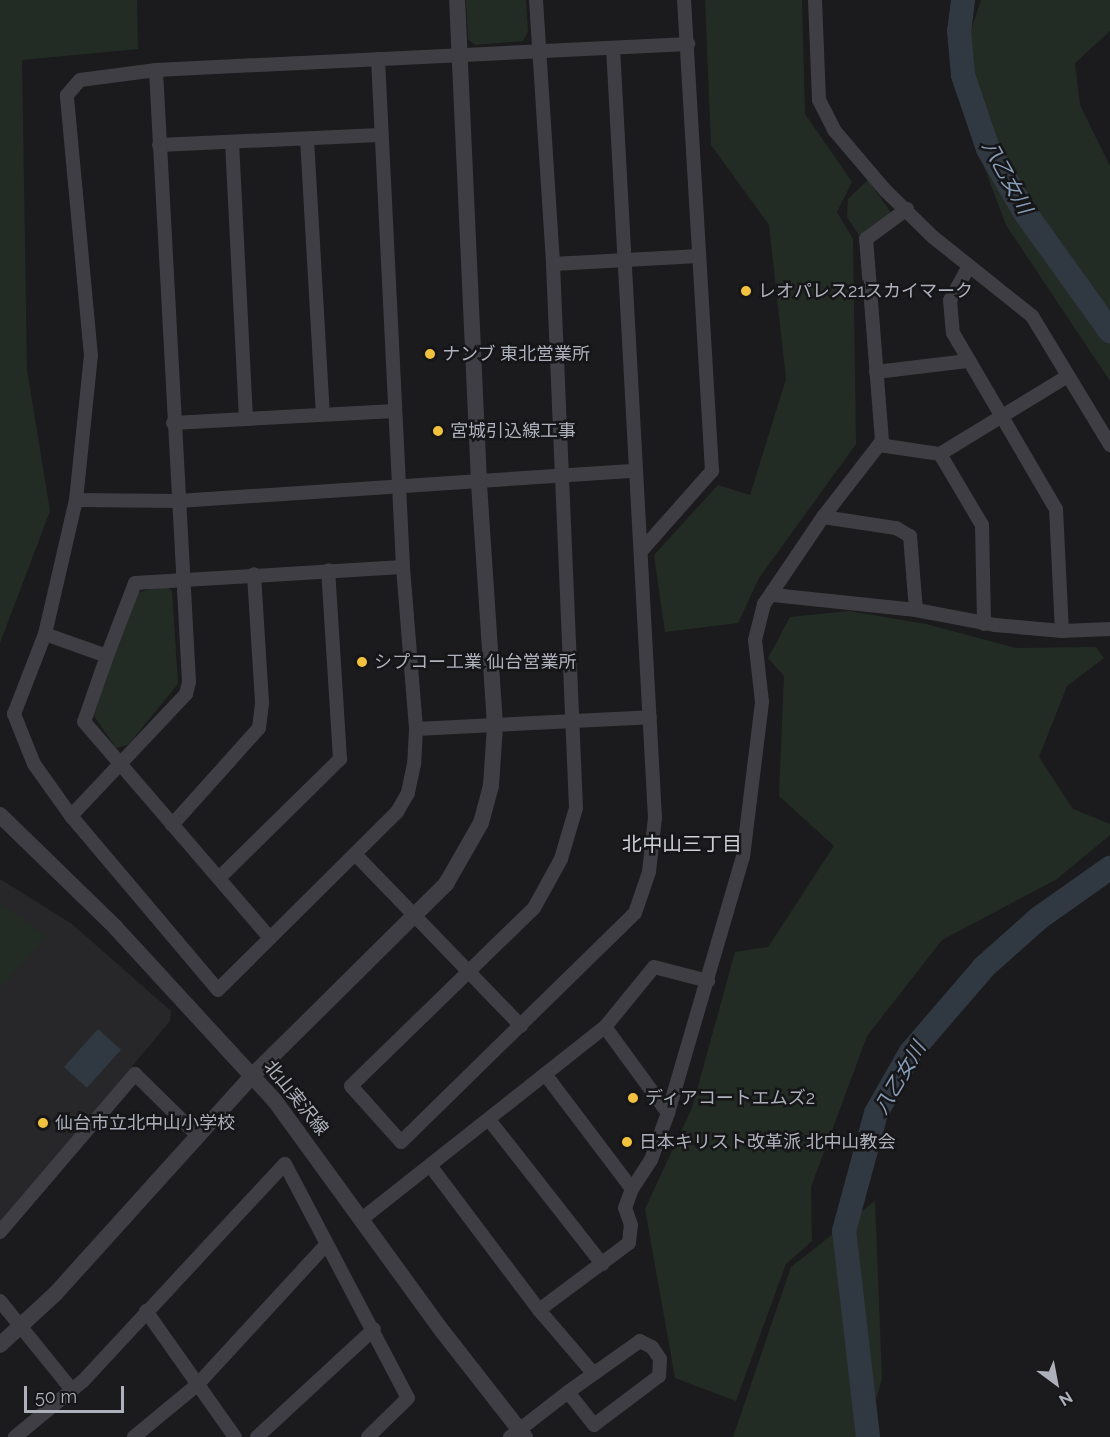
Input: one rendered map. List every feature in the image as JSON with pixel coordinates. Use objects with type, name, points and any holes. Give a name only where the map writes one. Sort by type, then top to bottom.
[{"type":"street","points":[[0,1346],[21,1328],[253,1075],[446,884],[481,823],[491,786],[495,725],[479,482],[457,0]]},
{"type":"street","points":[[536,0],[553,264],[576,808],[561,859],[534,908],[351,1086],[401,1142],[635,913],[649,872],[655,818],[613,48]]},
{"type":"street","points":[[642,550],[712,471],[684,0]]},
{"type":"street","points":[[815,0],[819,100],[826,117],[886,190],[968,268],[1032,316],[1066,377],[1110,445]]},
{"type":"street","points":[[378,59],[403,567],[416,729],[408,793],[397,812],[218,990],[71,816],[34,764],[14,714],[45,634],[76,500],[91,356],[67,95],[80,80],[156,70],[378,59],[458,56],[688,44]]},
{"type":"street","points":[[71,816],[186,694],[189,682],[173,423],[156,70]]},
{"type":"street","points":[[159,145],[380,135]]},
{"type":"street","points":[[307,139],[323,413]]},
{"type":"street","points":[[232,142],[246,418]]},
{"type":"street","points":[[539,1310],[628,1243],[631,1225],[625,1208],[632,1190],[651,1160],[668,1113],[743,857],[762,702],[755,640],[764,604],[773,595],[823,517],[879,445],[866,239],[907,209]]},
{"type":"street","points":[[553,264],[699,256]]},
{"type":"street","points":[[968,268],[950,300],[953,333],[967,361],[1056,508],[1062,631]]},
{"type":"street","points":[[876,372],[967,361]]},
{"type":"street","points":[[879,445],[939,454],[1066,377]]},
{"type":"street","points":[[173,423],[323,413],[395,411]]},
{"type":"street","points":[[939,454],[982,525],[984,624]]},
{"type":"street","points":[[76,500],[178,501],[399,484],[479,482],[635,471]]},
{"type":"street","points":[[823,517],[896,528],[910,536],[916,610]]},
{"type":"street","points":[[270,938],[119,766],[84,722],[107,656],[135,583],[182,582],[254,574],[403,567]]},
{"type":"street","points":[[219,878],[340,759],[328,570]]},
{"type":"street","points":[[172,825],[259,728],[262,702],[254,574]]},
{"type":"street","points":[[773,595],[916,610],[984,624],[1062,631],[1110,629]]},
{"type":"street","points":[[45,634],[107,656]]},
{"type":"street","points":[[416,729],[650,717]]},
{"type":"street","name":"北山実沢線","points":[[0,815],[115,927],[253,1075],[363,1218],[518,1435]]},
{"type":"street","points":[[355,854],[470,971],[520,1026]]},
{"type":"street","points":[[363,1218],[432,1168],[605,1027],[654,967],[708,981]]},
{"type":"street","points":[[605,1027],[668,1113]]},
{"type":"street","points":[[0,1233],[135,1074],[197,1135]]},
{"type":"street","points":[[545,1074],[632,1190]]},
{"type":"street","points":[[490,1121],[602,1264]]},
{"type":"street","points":[[15,1437],[72,1390],[285,1164],[374,1329],[408,1398],[368,1437]]},
{"type":"street","points":[[432,1168],[539,1310],[593,1373]]},
{"type":"street","points":[[134,1437],[198,1384],[327,1245]]},
{"type":"street","points":[[0,1301],[72,1390]]},
{"type":"street","points":[[146,1311],[235,1437]]},
{"type":"street","points":[[257,1437],[374,1329]]},
{"type":"street","points":[[518,1435],[568,1392],[639,1341],[652,1347],[660,1359],[659,1376],[594,1425],[568,1392]]},
{"type":"shaded area","points":[[0,0],[137,0],[138,49],[22,60],[27,370],[50,511],[0,643]]},
{"type":"shaded area","points":[[466,0],[526,0],[528,32],[523,41],[476,45],[468,40]]},
{"type":"shaded area","points":[[705,0],[802,0],[805,114],[852,182],[837,212],[853,239],[856,444],[759,578],[738,623],[665,632],[654,555],[718,485],[750,495],[786,379],[769,225],[711,145]]},
{"type":"shaded area","points":[[981,0],[1110,0],[1110,31],[1075,63],[1080,105],[1110,166],[1110,381],[1006,225],[953,85]]},
{"type":"shaded area","points":[[868,180],[892,214],[859,235],[847,217],[848,199]]},
{"type":"shaded area","points":[[165,585],[172,591],[178,684],[128,745],[116,748],[94,716],[133,594]]},
{"type":"shaded area","points":[[849,611],[926,624],[1016,648],[1096,647],[1104,658],[1067,686],[1039,757],[1073,809],[1110,824],[1110,835],[1057,879],[942,940],[867,1036],[811,1187],[812,1241],[786,1264],[736,1401],[675,1378],[645,1209],[692,1108],[735,952],[768,947],[834,846],[779,796],[784,676],[768,658],[790,617]]},
{"type":"shaded area","name":"仙台市立北中山小学校","points":[[0,879],[72,924],[171,1011],[170,1021],[0,1224]]},
{"type":"shaded area","points":[[0,903],[46,936],[0,989]]},
{"type":"shaded area","points":[[98,1029],[121,1050],[87,1088],[64,1067]]},
{"type":"shaded area","points":[[875,1201],[882,1379],[865,1437],[733,1437],[791,1267]]},
{"type":"waterway","name":"八乙女川","points":[[963,0],[959,31],[963,75],[988,149],[1024,211],[1110,331]]},
{"type":"waterway","name":"八乙女川","points":[[868,1437],[844,1231],[876,1113],[911,1052],[984,967],[1039,918],[1110,868]]},
{"type":"place","name":"レオパレス21スカイマーク","points":[[746,291]]},
{"type":"place","name":"ナンブ 東北営業所","points":[[430,354]]},
{"type":"place","name":"宮城引込線工事","points":[[438,431]]},
{"type":"place","name":"シプコー工業 仙台営業所","points":[[362,662]]},
{"type":"place","name":"ディアコートエムズ2","points":[[633,1098]]},
{"type":"place","name":"仙台市立北中山小学校","points":[[43,1123]]},
{"type":"place","name":"日本キリスト改革派 北中山教会","points":[[627,1142]]},
{"type":"district","name":"北中山三丁目","points":[[682,844]]}]
